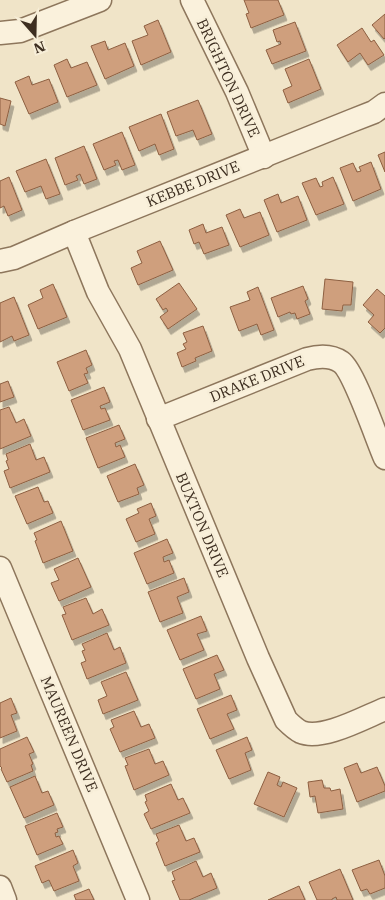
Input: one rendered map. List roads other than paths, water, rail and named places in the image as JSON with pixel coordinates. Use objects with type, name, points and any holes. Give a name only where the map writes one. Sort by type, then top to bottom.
[{"type":"street","points":[[0,33],[20,31],[100,0]]},
{"type":"street","name":"BRIGHTON DRIVE","points":[[192,0],[264,156]]},
{"type":"street","name":"KEBBE DRIVE","points":[[0,262],[374,112],[385,104]]},
{"type":"street","name":"BUXTON DRIVE","points":[[74,232],[98,292],[130,349],[258,658],[286,720],[303,733],[316,734],[327,732],[385,709]]},
{"type":"street","name":"DRAKE DRIVE","points":[[158,419],[307,359],[332,358],[340,361],[350,373],[385,458]]},
{"type":"street","name":"MAUREEN DRIVE","points":[[0,568],[138,900]]},
{"type":"street","points":[[0,887],[5,900]]}]
